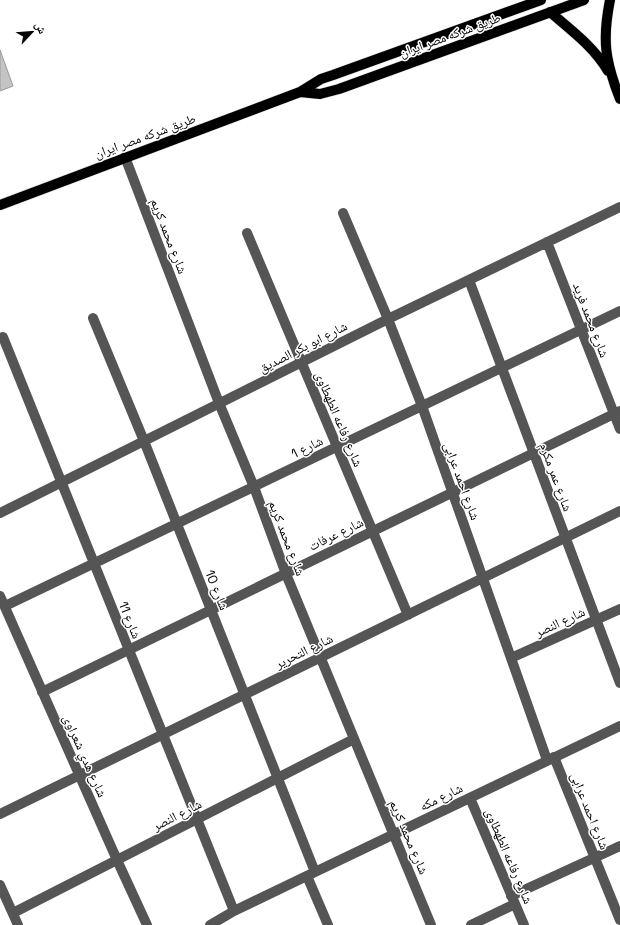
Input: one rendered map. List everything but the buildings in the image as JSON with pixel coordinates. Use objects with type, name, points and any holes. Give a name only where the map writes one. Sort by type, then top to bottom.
[{"type":"main road","name":"طريق شركه مصر ايران","points":[[0,205],[300,92],[321,79],[541,0]]},
{"type":"main road","name":"طريق شركه مصر ايران","points":[[300,92],[320,94],[339,89],[584,0]]},
{"type":"main road","points":[[610,0],[606,18],[605,39],[612,80]]},
{"type":"main road","points":[[550,12],[588,45],[603,63],[620,99]]},
{"type":"street","name":"شارع محمد كريم","points":[[125,157],[219,403],[254,487],[286,574],[432,925]]},
{"type":"street","name":"شارع ابو بكر الصديق","points":[[0,513],[388,319],[620,207]]},
{"type":"street","name":"شارع احمد عرابى","points":[[342,213],[388,319],[422,406],[511,658],[551,759],[595,858],[620,920]]},
{"type":"street","name":"شارع رفاعه الطهطاوى","points":[[247,233],[408,615]]},
{"type":"street","name":"شارع محمد فريد","points":[[547,242],[581,330],[617,412],[620,429]]},
{"type":"street","name":"شارع عمر مكرم","points":[[469,280],[620,683]]},
{"type":"street","name":"شارع 1","points":[[4,606],[620,311]]},
{"type":"street","name":"شارع 10","points":[[93,318],[144,441],[278,778],[328,925]]},
{"type":"street","name":"شارع 11","points":[[3,337],[197,819],[230,918]]},
{"type":"street","name":"شارع عرفات","points":[[42,692],[617,412]]},
{"type":"street","name":"شارع التحرير","points":[[0,814],[620,512]]},
{"type":"street","name":"شارع هدي شعراوى","points":[[0,596],[147,925]]},
{"type":"street","name":"شارع النصر","points":[[511,658],[620,608]]},
{"type":"street","name":"شارع مكه","points":[[210,925],[230,918],[311,874],[620,726]]},
{"type":"street","name":"شارع النصر","points":[[13,913],[354,739]]},
{"type":"street","name":"شارع رفاعه الطهطاوى","points":[[470,798],[524,925]]},
{"type":"street","points":[[471,925],[513,900],[620,846]]},
{"type":"street","points":[[0,885],[18,925]]}]
